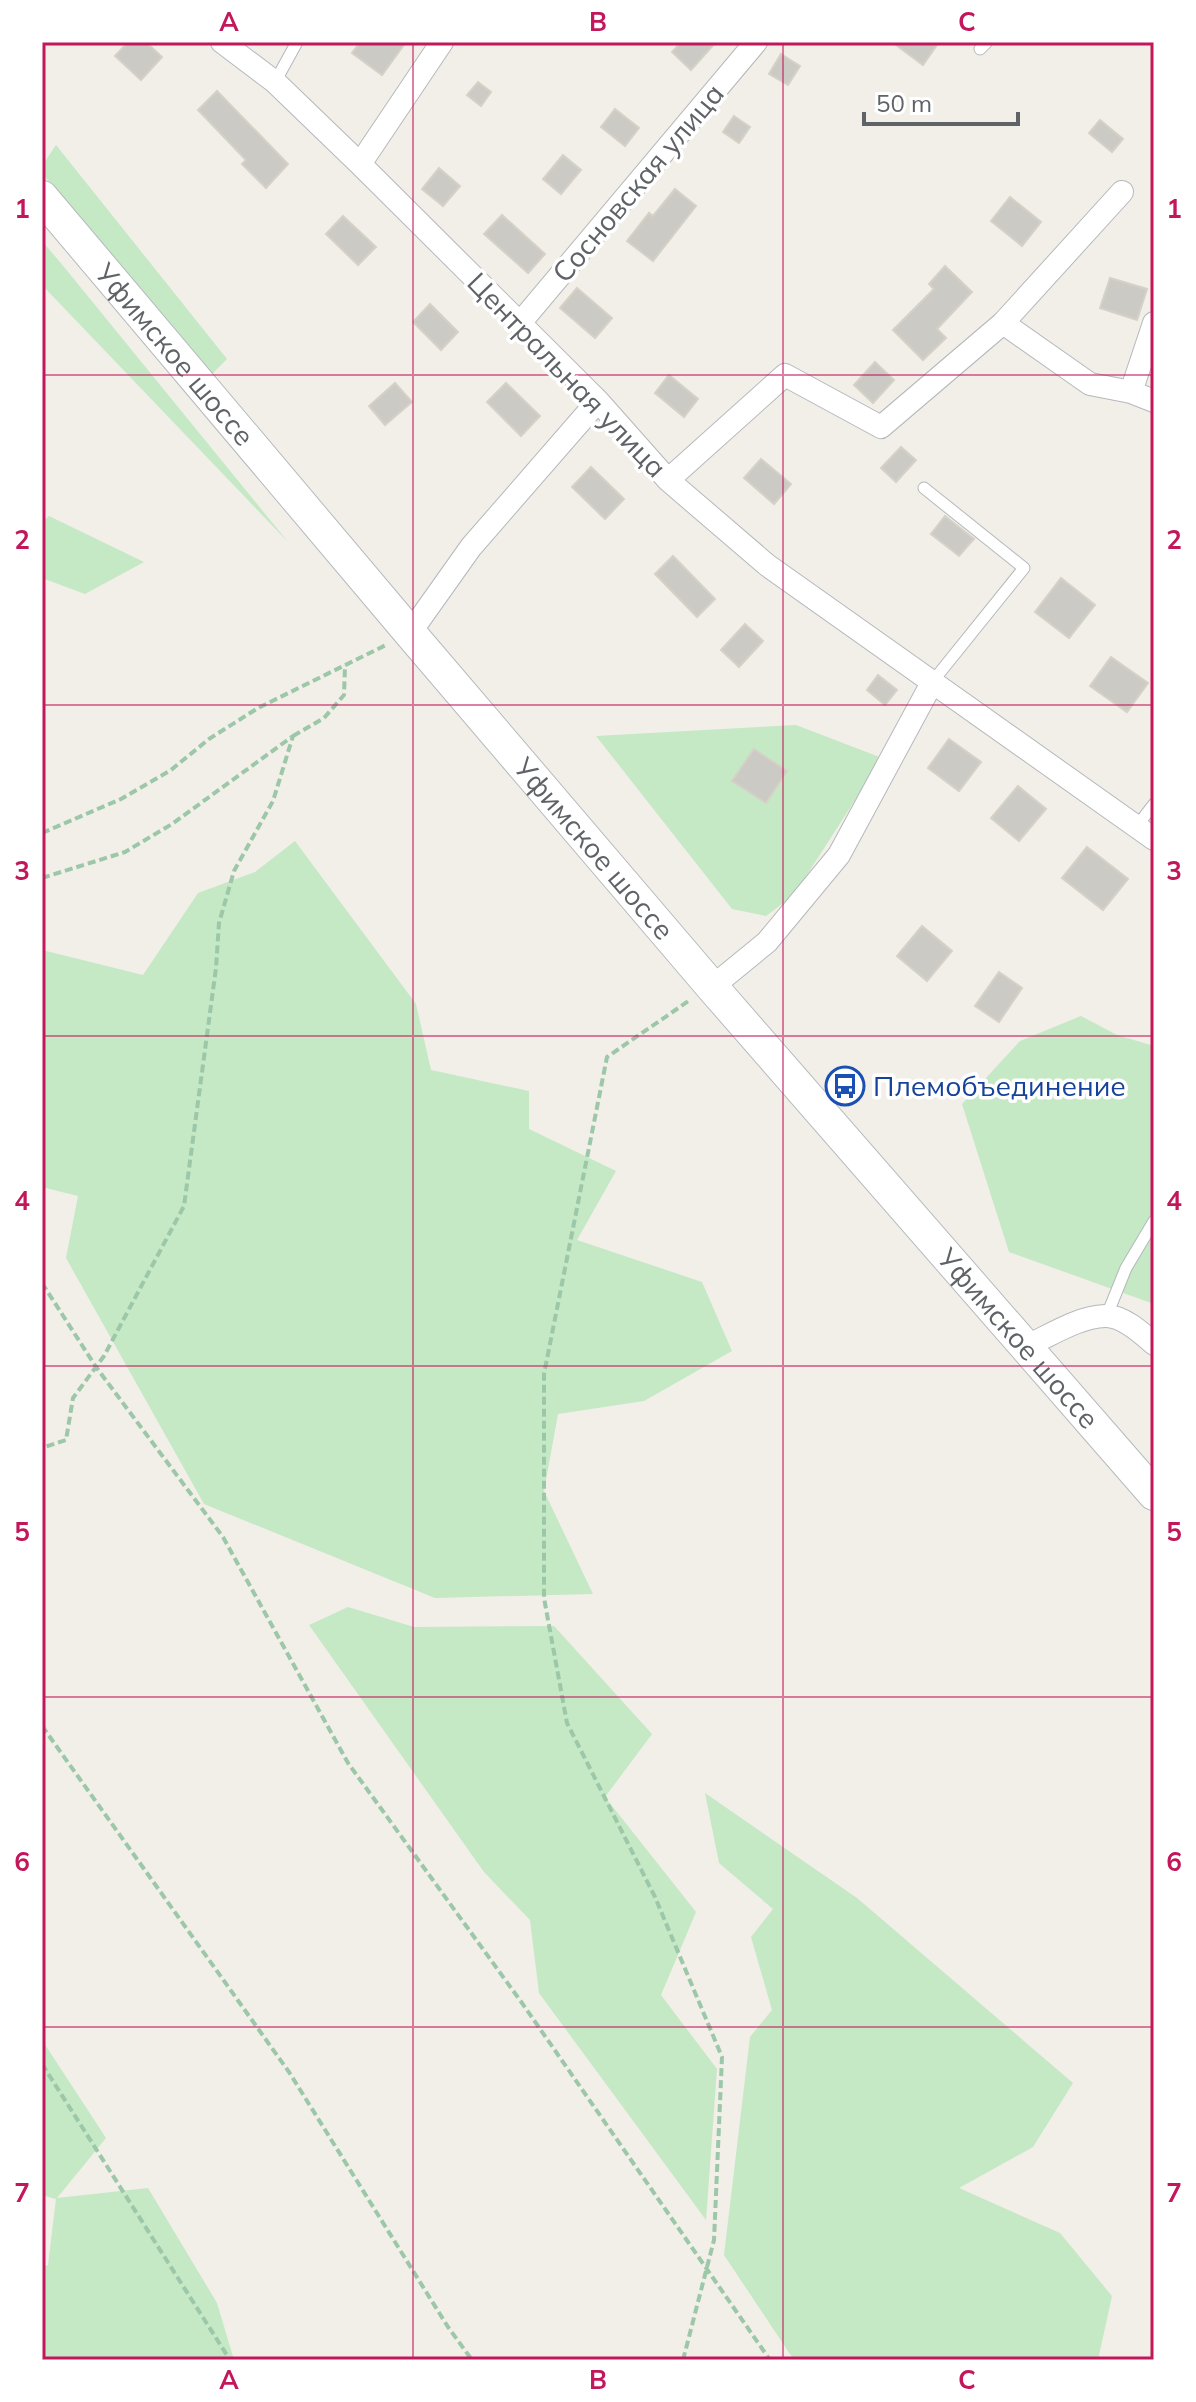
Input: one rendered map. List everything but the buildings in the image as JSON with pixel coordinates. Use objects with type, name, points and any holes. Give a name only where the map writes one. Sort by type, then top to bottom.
[{"type":"main road","name":"Уфимское шоссе","points":[[42,197],[712,987],[1154,1494]]},
{"type":"street","name":"Центральная улица","points":[[222,42],[275,82],[598,401],[668,480],[767,565],[1145,832]]},
{"type":"street","points":[[360,164],[442,42]]},
{"type":"street","name":"Сосновская улица","points":[[520,323],[756,42]]},
{"type":"street","points":[[668,480],[785,375],[881,427],[1003,323],[1122,192]]},
{"type":"street","points":[[1003,323],[1090,384],[1131,392],[1154,401]]},
{"type":"street","points":[[1131,392],[1154,323]]},
{"type":"street","points":[[410,633],[471,547],[598,401]]},
{"type":"street","points":[[712,987],[767,942],[839,855],[933,681]]},
{"type":"street","points":[[1027,1346],[1074,1324],[1107,1315],[1136,1328],[1154,1344]]},
{"type":"lane","points":[[275,82],[297,42]]},
{"type":"lane","points":[[924,488],[1024,568],[933,681]]},
{"type":"lane","points":[[1145,832],[1154,804]]},
{"type":"lane","points":[[1107,1315],[1126,1268],[1154,1221]]},
{"type":"path","points":[[42,833],[121,799],[171,770],[209,739],[258,708],[410,633]]},
{"type":"path","points":[[42,878],[125,852],[172,824],[293,736],[324,718],[344,695],[345,665]]},
{"type":"path","points":[[42,1448],[66,1440],[73,1398],[96,1367],[184,1206],[216,968],[219,923],[234,871],[273,801],[293,736]]},
{"type":"path","points":[[683,2360],[714,2240],[722,2057],[655,1897],[567,1723],[544,1598],[544,1374],[607,1057],[712,987]]},
{"type":"path","points":[[42,1283],[96,1367],[223,1537],[348,1763],[522,2003],[770,2360]]},
{"type":"path","points":[[42,1726],[289,2072],[448,2327],[472,2360]]},
{"type":"path","points":[[42,2064],[230,2360]]},
{"type":"green space","points":[[56,145],[227,359],[209,377],[42,173],[42,166]]},
{"type":"green space","points":[[42,241],[60,262],[288,542],[42,285]]},
{"type":"green space","points":[[49,516],[144,562],[85,594],[42,578],[42,522]]},
{"type":"green space","points":[[796,725],[882,758],[794,895],[766,916],[732,909],[596,736]]},
{"type":"green space","points":[[295,841],[416,1004],[431,1070],[529,1091],[529,1129],[616,1171],[577,1240],[702,1282],[732,1351],[644,1401],[558,1414],[544,1491],[593,1594],[435,1598],[204,1504],[66,1258],[78,1196],[42,1187],[42,950],[143,975],[198,893],[255,872]]},
{"type":"green space","points":[[1081,1016],[1117,1035],[1154,1046],[1154,1304],[1009,1252],[962,1104],[1020,1041]]},
{"type":"green space","points":[[348,1607],[414,1627],[554,1626],[652,1734],[605,1797],[696,1912],[661,1995],[717,2069],[706,2220],[539,1993],[530,1920],[484,1872],[309,1625]]},
{"type":"green space","points":[[705,1793],[857,1898],[1073,2083],[1033,2147],[959,2188],[1060,2233],[1112,2296],[1098,2360],[794,2360],[724,2255],[750,2037],[772,2010],[751,1937],[773,1909],[719,1863]]},
{"type":"green space","points":[[42,2040],[106,2138],[57,2198],[148,2188],[217,2303],[234,2360],[42,2360],[42,2267],[48,2265],[56,2199],[42,2195]]},
{"type":"place","name":"Племобъединение","points":[[845,1086]]}]
